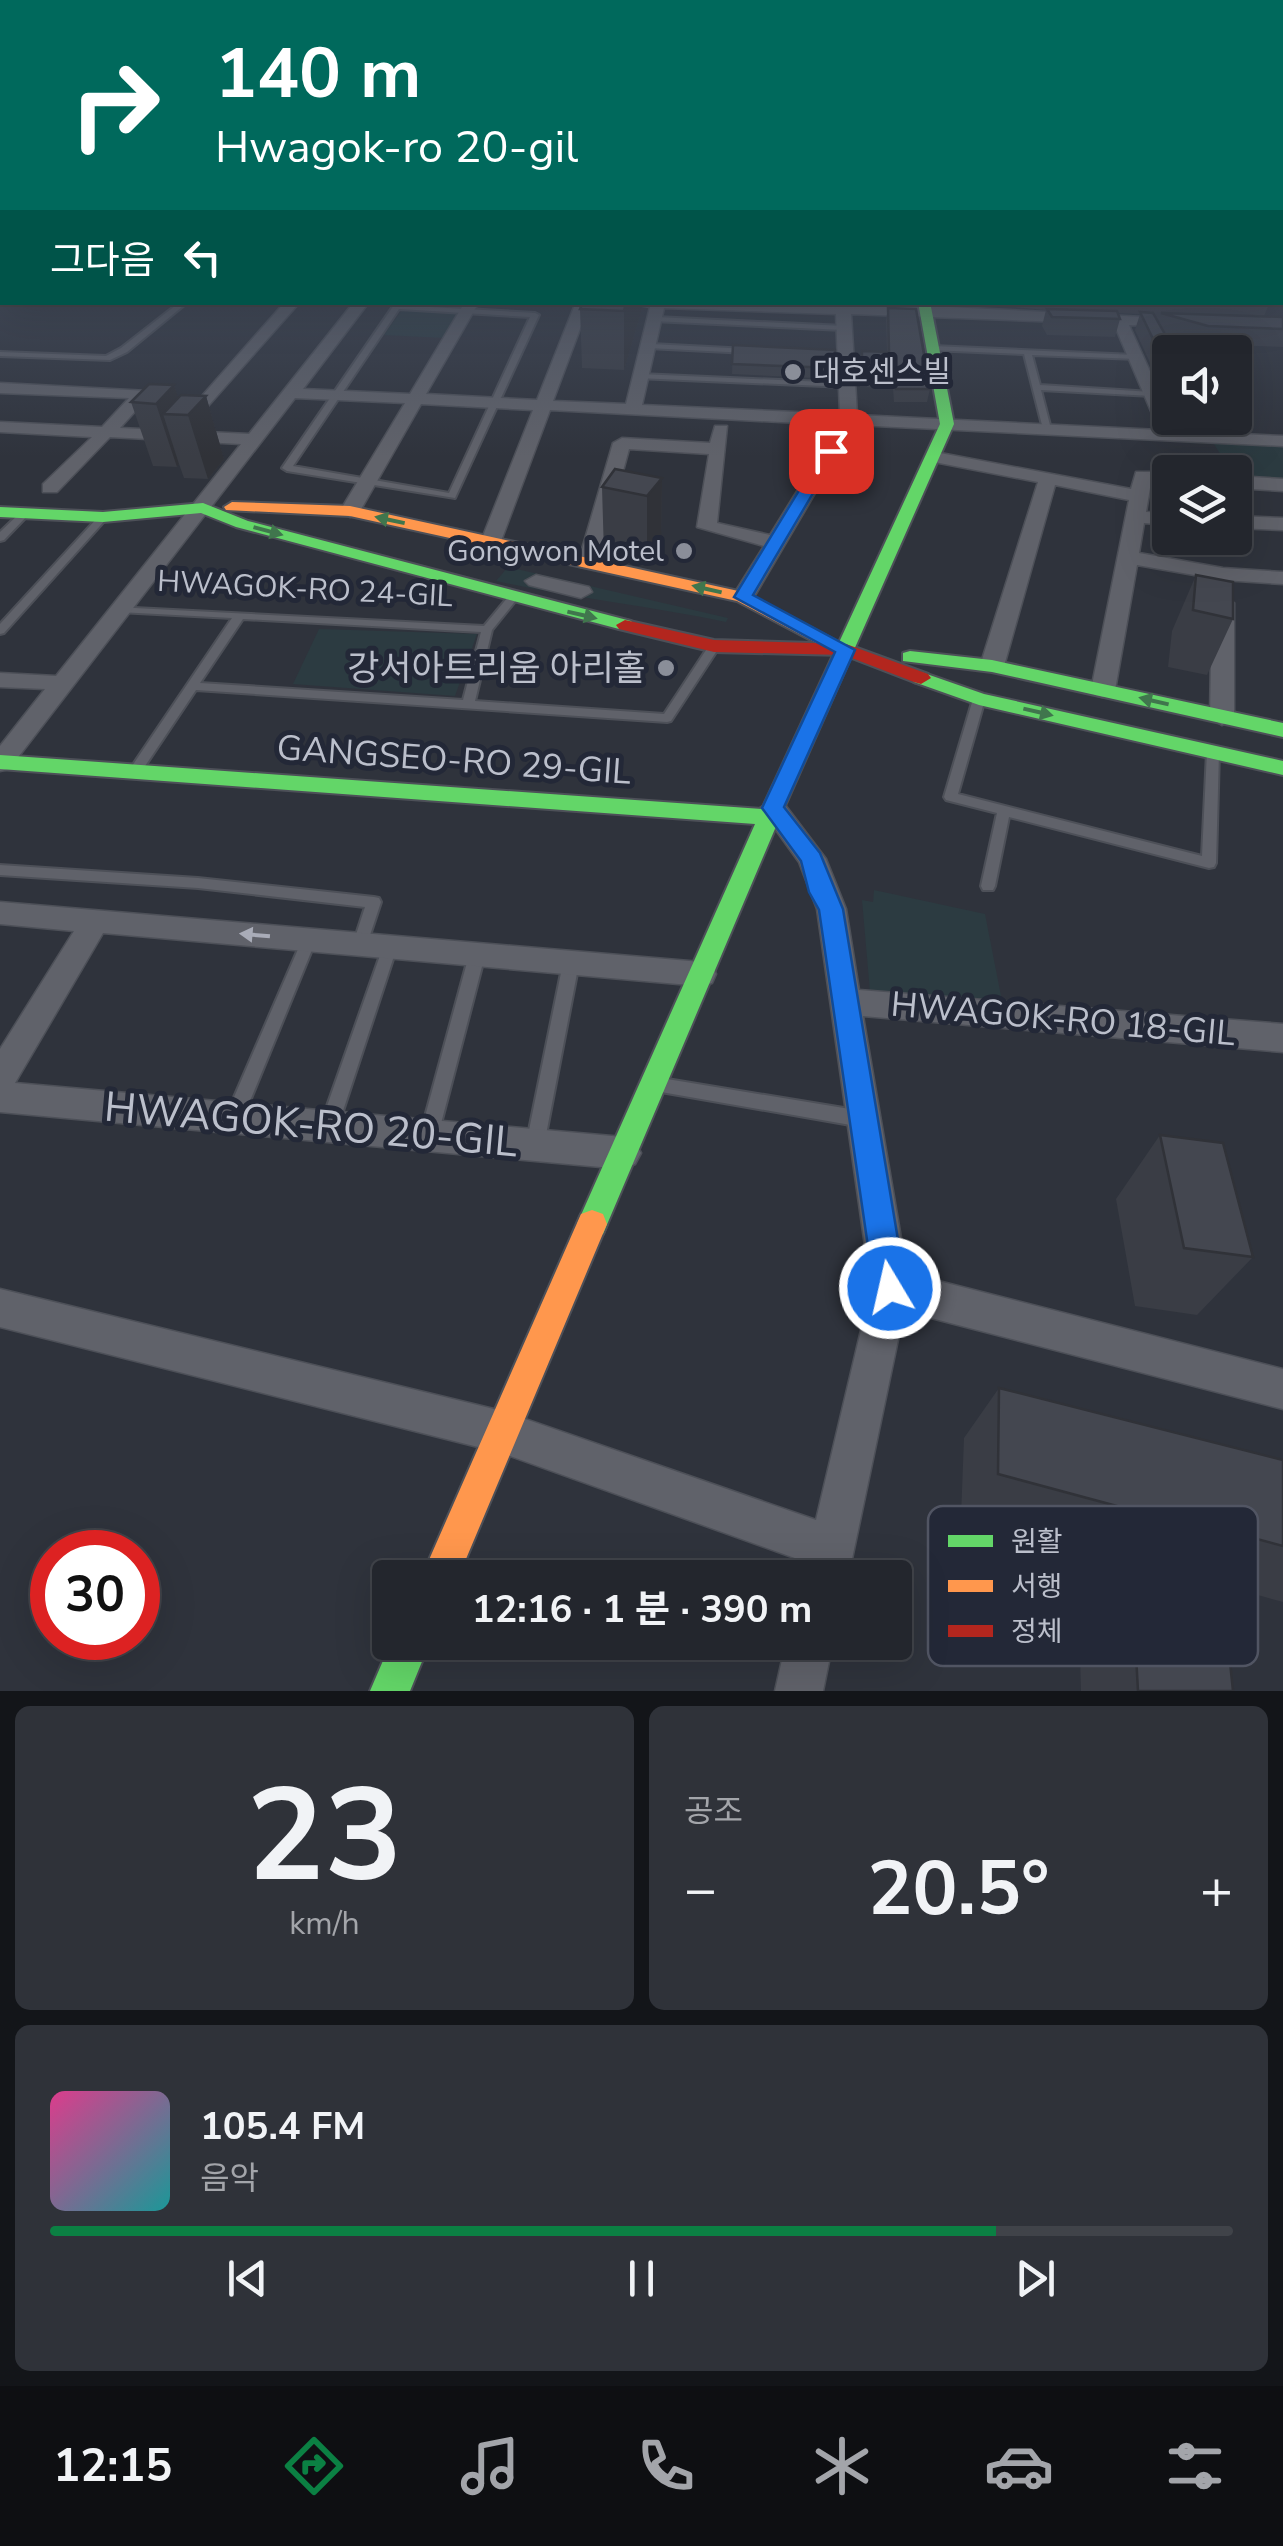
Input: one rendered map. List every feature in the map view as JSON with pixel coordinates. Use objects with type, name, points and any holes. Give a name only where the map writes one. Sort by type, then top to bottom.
[{"type":"main road","points":[[447,1560],[771,813],[935,457],[947,424],[926,308]]},
{"type":"main road","points":[[38,488],[88,490]]},
{"type":"main road","points":[[125,492],[204,508],[242,524],[530,586],[714,646],[846,650],[992,666],[1283,730]]},
{"type":"main road","points":[[0,512],[102,517],[263,505],[350,511],[743,597],[846,650],[979,698],[1283,768]]},
{"type":"main road","points":[[979,698],[935,678],[933,670],[950,664],[992,666]]},
{"type":"main road","name":"GANGSEO-RO 29-GIL","points":[[0,762],[771,813]]},
{"type":"main road","points":[[390,1691],[403,1660]]},
{"type":"street","points":[[177,435],[290,305]]},
{"type":"street","name":"HWAGOK-RO 24-GIL","points":[[0,762],[119,609],[204,508],[360,305]]},
{"type":"street","points":[[491,541],[581,305]]},
{"type":"street","points":[[634,408],[657,311],[716,305]]},
{"type":"street","points":[[739,305],[843,313],[926,308],[1210,324]]},
{"type":"street","points":[[350,511],[469,307]]},
{"type":"street","points":[[743,597],[849,421],[847,385],[834,355],[843,313]]},
{"type":"street","points":[[1118,319],[1152,394]]},
{"type":"street","points":[[0,388],[142,394],[106,432],[38,488]]},
{"type":"street","points":[[293,393],[1152,434]]},
{"type":"street","points":[[722,414],[707,527],[777,543]]},
{"type":"street","points":[[0,427],[255,440]]},
{"type":"street","points":[[1170,435],[1283,441]]},
{"type":"street","points":[[588,563],[622,443],[718,448]]},
{"type":"street","points":[[935,457],[1048,478],[1152,512]]},
{"type":"street","points":[[1103,690],[1143,476],[1152,477]]},
{"type":"street","points":[[992,666],[1048,478]]},
{"type":"street","points":[[1252,483],[1283,485]]},
{"type":"street","points":[[1252,523],[1283,524]]},
{"type":"street","points":[[1128,557],[1223,574],[1283,578]]},
{"type":"street","points":[[1222,717],[1223,574]]},
{"type":"street","points":[[530,586],[581,592]]},
{"type":"street","points":[[0,680],[62,684]]},
{"type":"street","name":"HWAGOK-RO 18-GIL","points":[[771,813],[812,859],[821,892],[831,909],[842,1001],[890,1288],[829,1560]]},
{"type":"street","points":[[0,913],[700,974]]},
{"type":"street","points":[[0,1078],[95,921]]},
{"type":"street","name":"HWAGOK-RO 18-GIL","points":[[842,1001],[1283,1038]]},
{"type":"street","name":"HWAGOK-RO 20-GIL","points":[[0,1097],[623,1154]]},
{"type":"street","points":[[890,1288],[1283,1389]]},
{"type":"street","points":[[0,1308],[502,1432]]},
{"type":"street","name":"HWAGOK-RO 18-GIL","points":[[502,1432],[821,1560]]},
{"type":"street","points":[[799,1691],[806,1660]]},
{"type":"lane","points":[[0,354],[107,358],[124,350],[181,305]]},
{"type":"lane","points":[[397,307],[469,307],[535,315],[498,403],[452,496],[287,468],[334,397],[397,307]]},
{"type":"lane","points":[[657,311],[843,313]]},
{"type":"lane","points":[[651,346],[767,352]]},
{"type":"lane","points":[[933,348],[1136,357]]},
{"type":"lane","points":[[1027,352],[1047,429]]},
{"type":"lane","points":[[640,376],[847,385]]},
{"type":"lane","points":[[1036,387],[1152,394]]},
{"type":"lane","points":[[0,538],[24,514]]},
{"type":"lane","points":[[0,631],[102,517]]},
{"type":"lane","points":[[468,704],[487,630],[530,586]]},
{"type":"lane","name":"HWAGOK-RO 24-GIL","points":[[119,609],[487,630]]},
{"type":"lane","points":[[134,772],[238,618]]},
{"type":"lane","points":[[195,686],[667,718],[714,646]]},
{"type":"lane","points":[[979,698],[951,797],[1208,862],[1214,752]]},
{"type":"lane","points":[[988,886],[1004,811]]},
{"type":"lane","points":[[0,870],[198,883],[374,902],[375,946],[329,1127]]},
{"type":"lane","points":[[234,1118],[309,940]]},
{"type":"lane","points":[[429,1136],[477,955]]},
{"type":"lane","points":[[534,1145],[571,963]]},
{"type":"lane","points":[[654,1083],[862,1119]]},
{"type":"shaded area","points":[[402,310],[457,314],[443,338],[384,335]]},
{"type":"shaded area","points":[[1212,441],[1283,444],[1283,482],[1252,479],[1252,455],[1221,455]]},
{"type":"shaded area","points":[[508,567],[728,618],[726,622],[496,581]]},
{"type":"shaded area","points":[[319,629],[477,634],[455,696],[293,684]]},
{"type":"shaded area","points":[[874,890],[985,914],[1002,1001],[870,992],[862,900],[873,902]]},
{"type":"building","points":[[582,305],[625,305],[624,311],[580,309]]},
{"type":"building","points":[[888,308],[916,309],[930,389],[896,389],[895,376],[862,375],[862,351],[889,352]]},
{"type":"building","points":[[1047,309],[1117,311],[1120,319],[1052,317]]},
{"type":"building","points":[[1140,312],[1153,313],[1165,335],[1152,337]]},
{"type":"building","points":[[1161,313],[1283,317],[1283,329],[1208,326]]},
{"type":"building","points":[[733,345],[835,350],[836,368],[732,364]]},
{"type":"building","points":[[149,384],[174,385],[156,404],[131,402]]},
{"type":"building","points":[[181,395],[206,396],[188,415],[163,414]]},
{"type":"building","points":[[615,469],[662,478],[647,496],[602,487]]},
{"type":"building","points":[[1196,575],[1233,582],[1233,619],[1193,610]]},
{"type":"building","points":[[1160,1135],[1223,1143],[1253,1257],[1184,1248]]},
{"type":"building","points":[[999,1388],[1283,1460],[1283,1546],[1258,1539],[1258,1506],[1117,1506],[998,1474]]},
{"type":"building","points":[[1137,1666],[1230,1666],[1233,1691],[1138,1691]]},
{"type":"traffic: fast","points":[[592,1224],[769,817],[947,424],[925,305]]},
{"type":"traffic: fast","points":[[0,512],[103,517],[203,508],[242,524],[625,625]]},
{"type":"traffic: fast","points":[[910,657],[992,666],[1283,730]]},
{"type":"traffic: fast","points":[[921,678],[979,699],[1283,768]]},
{"type":"traffic: fast","points":[[0,762],[769,817]]},
{"type":"traffic: fast","points":[[390,1691],[403,1660]]},
{"type":"traffic: slow","points":[[232,507],[350,511],[743,597],[833,644]]},
{"type":"traffic: slow","points":[[447,1560],[592,1224]]},
{"type":"traffic: jam","points":[[625,625],[714,646],[846,650],[921,678]]},
{"type":"place","name":"대호센스빌","points":[[793,372]]},
{"type":"place","name":"Gongwon Motel","points":[[684,551]]},
{"type":"place","name":"강서아트리움 아리홀","points":[[666,668]]},
{"type":"route","points":[[831,451],[743,597],[846,650],[773,808],[791,826],[812,859],[821,892],[831,909],[842,1001],[890,1288]]}]
